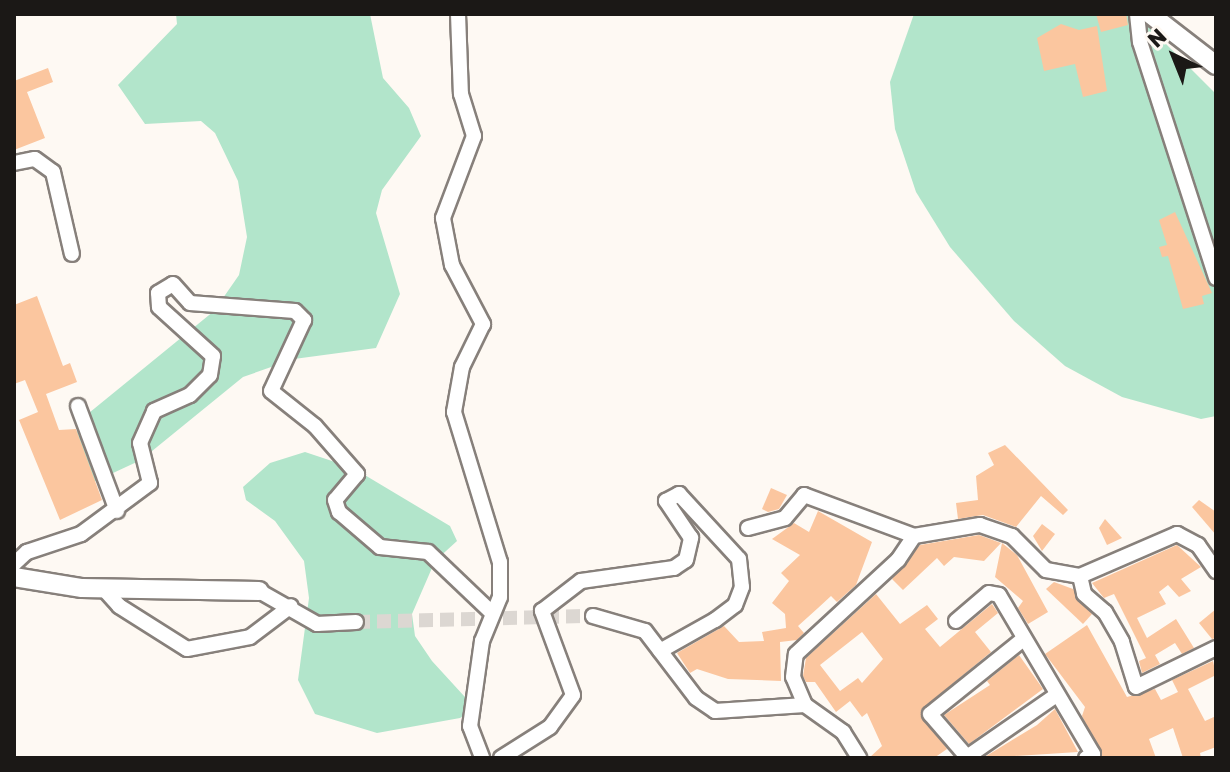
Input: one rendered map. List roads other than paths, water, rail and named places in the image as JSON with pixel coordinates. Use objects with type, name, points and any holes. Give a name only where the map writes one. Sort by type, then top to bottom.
[{"type":"street","points":[[458,14],[461,94],[474,136],[443,218],[452,265],[483,324],[462,367],[454,412],[500,562],[500,597],[492,613],[470,726],[482,758]]},
{"type":"street","points":[[1137,14],[1140,42],[1216,278]]},
{"type":"street","points":[[1150,14],[1216,65]]},
{"type":"street","points":[[14,163],[35,159],[53,172],[72,254]]},
{"type":"street","points":[[14,564],[117,511],[150,483],[140,443],[154,411],[190,395],[211,366],[213,356],[201,340],[168,320],[158,293],[173,284],[190,303],[231,301],[295,311],[303,328],[271,391],[315,426],[357,474],[335,500],[339,512],[380,547],[428,552],[492,613]]},
{"type":"street","points":[[78,406],[117,511]]},
{"type":"street","points":[[501,758],[550,727],[573,695],[542,611],[581,581],[674,568],[686,560],[691,538],[666,501],[679,494],[739,559],[742,587],[735,605],[660,651]]},
{"type":"street","points":[[748,528],[785,518],[804,495],[914,536],[980,525],[1012,536],[1046,570],[1080,576],[1177,534],[1198,545],[1216,571]]},
{"type":"street","points":[[859,758],[843,732],[805,705],[793,677],[796,654],[898,560],[914,536]]},
{"type":"street","points":[[1080,576],[1084,594],[1105,612],[1122,642],[1136,687],[1216,648]]},
{"type":"street","points":[[14,577],[103,588],[259,591],[291,606],[317,624],[356,622]]},
{"type":"street","points":[[103,588],[119,606],[187,649],[250,637],[291,606]]},
{"type":"street","points":[[956,621],[989,593],[999,595],[1055,696],[1093,754],[1086,758]]},
{"type":"street","points":[[593,616],[632,622],[660,651],[696,698],[715,711],[805,705]]},
{"type":"street","points":[[1022,640],[930,714],[967,758],[1055,696]]},
{"type":"tunnel","points":[[356,622],[593,616]]}]
